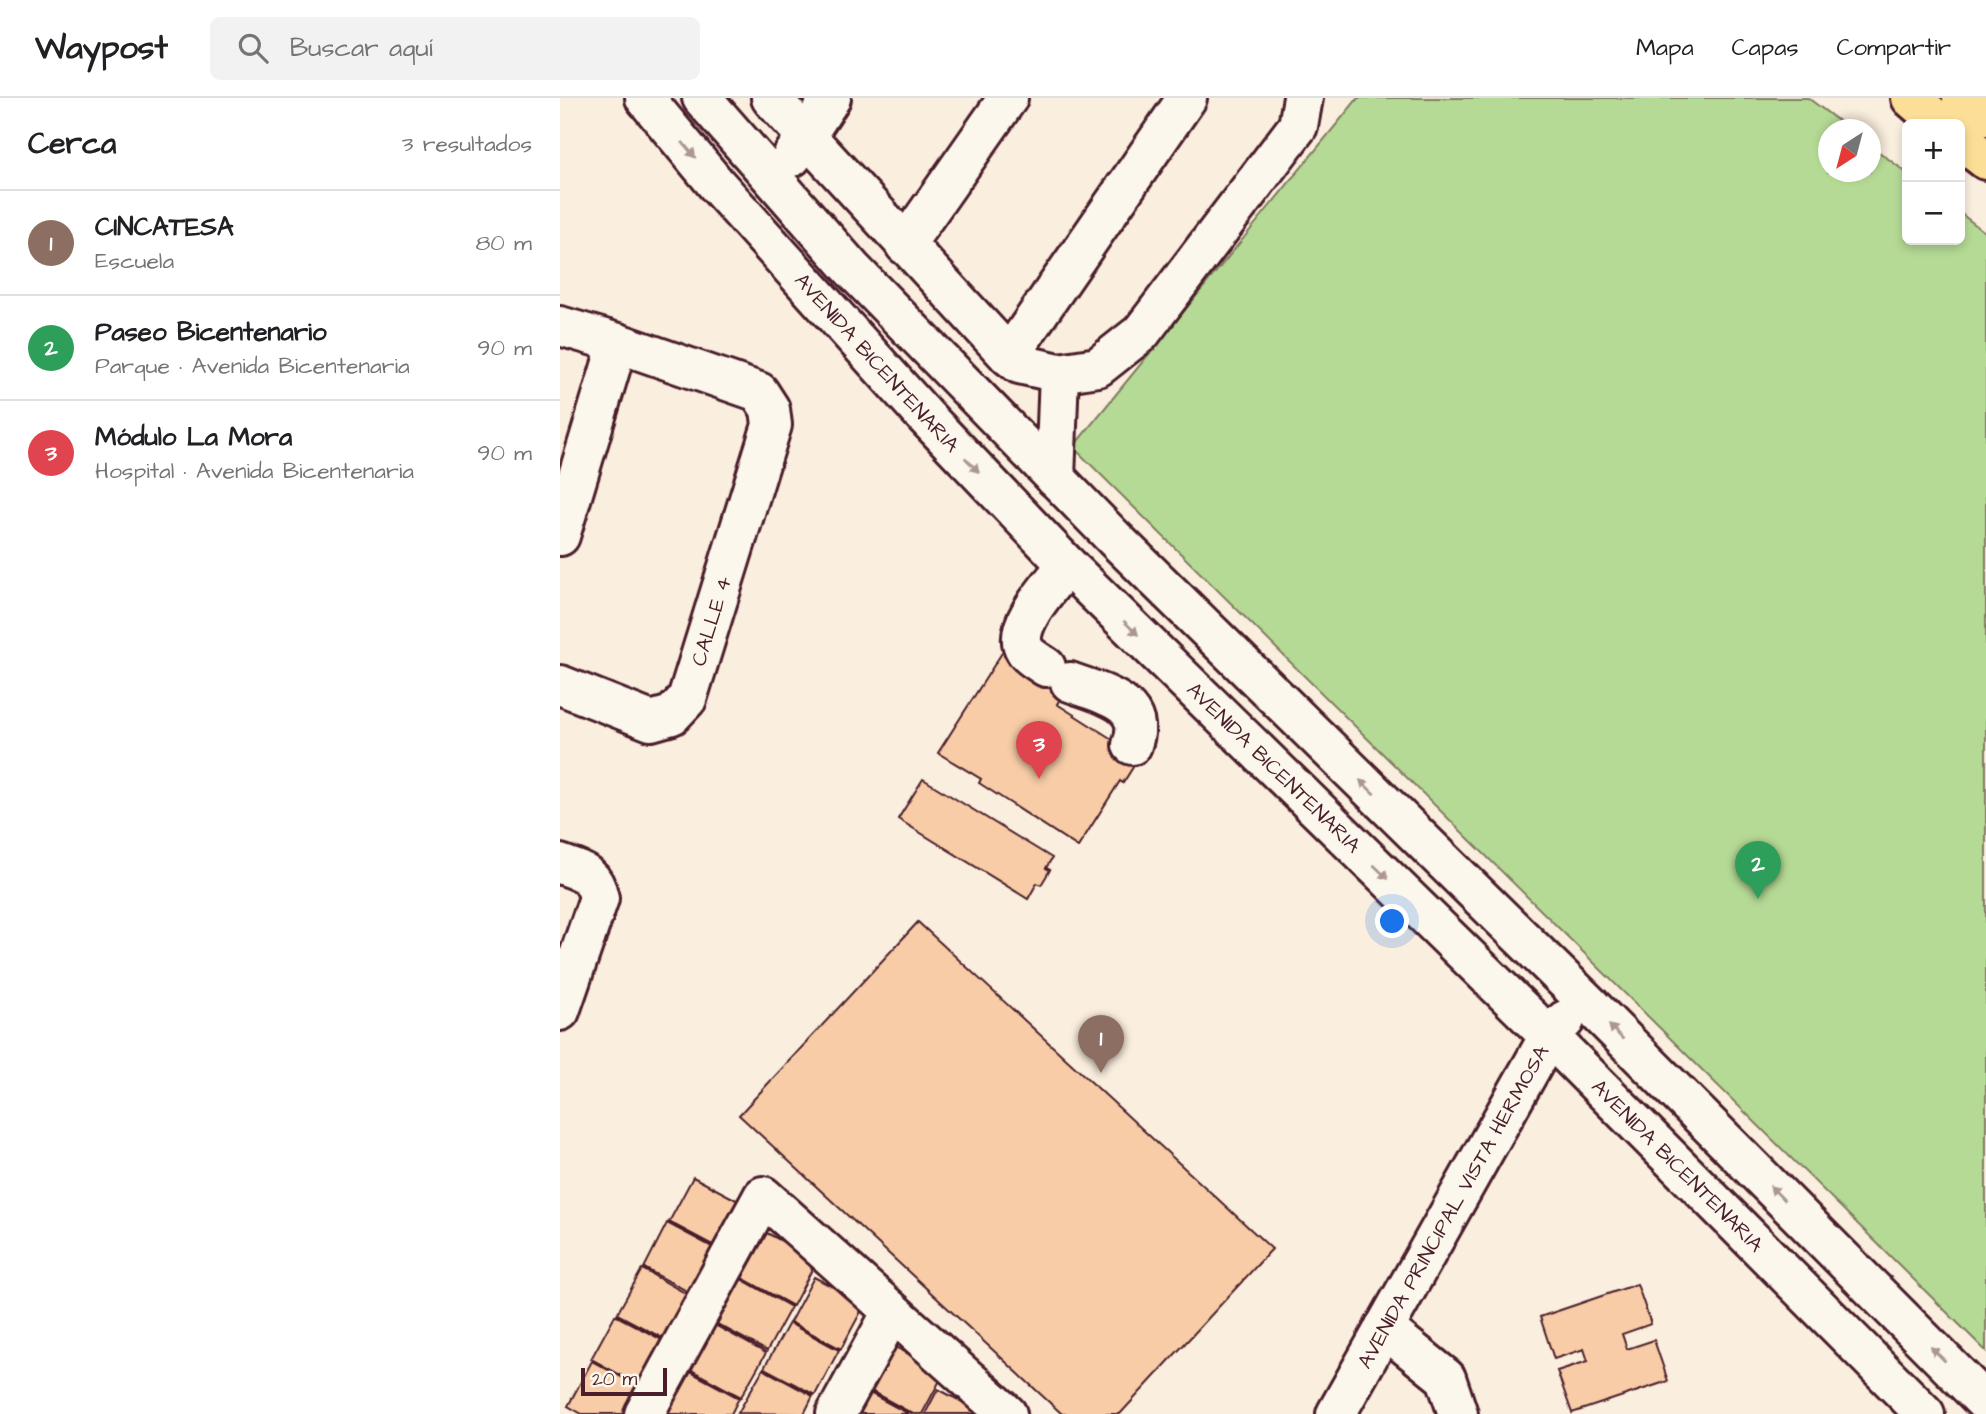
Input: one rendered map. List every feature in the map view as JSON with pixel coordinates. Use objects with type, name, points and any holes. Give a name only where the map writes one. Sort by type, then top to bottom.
[{"type":"highway","points":[[1911,98],[1935,119]]},
{"type":"highway","points":[[1962,98],[1986,116]]},
{"type":"highway","points":[[1965,144],[1986,160]]},
{"type":"street","name":"AVENIDA BICENTENARIA","points":[[645,98],[717,184],[907,396],[1067,565],[1549,1036],[1925,1414]]},
{"type":"street","name":"AVENIDA BICENTENARIA","points":[[702,98],[852,269],[1055,478],[1586,1002],[1986,1403]]},
{"type":"street","points":[[771,98],[1009,356],[1018,363],[1059,373],[1098,368],[1140,333],[1298,126],[1303,98]]},
{"type":"street","points":[[775,182],[831,98]]},
{"type":"street","points":[[905,245],[1008,98]]},
{"type":"street","points":[[1009,356],[1187,98]]},
{"type":"street","points":[[560,326],[618,344],[560,536]]},
{"type":"street","name":"CALLE 4","points":[[560,685],[651,721],[673,715],[687,699],[772,425],[770,409],[759,392],[618,344]]},
{"type":"street","points":[[1055,478],[1059,373]]},
{"type":"street","points":[[1067,565],[1023,626],[1023,647],[1026,653],[1058,674],[1114,700],[1130,711],[1136,726],[1132,745]]},
{"type":"street","points":[[560,864],[587,874],[596,885],[599,898],[560,1011]]},
{"type":"street","name":"AVENIDA PRINCIPAL VISTA HERMOSA","points":[[1336,1414],[1549,1036],[1586,1002]]},
{"type":"street","points":[[644,1414],[763,1196],[1007,1414]]},
{"type":"street","points":[[836,1414],[892,1312]]},
{"type":"street","points":[[1384,1328],[1446,1378],[1458,1414]]},
{"type":"green space","points":[[1358,98],[1808,98],[1836,119],[1818,119],[1818,182],[1881,182],[1881,154],[1902,169],[1902,245],[1965,245],[1965,217],[1986,233],[1986,1351],[1073,447]]},
{"type":"building","points":[[1005,648],[1053,655],[1078,671],[1057,704],[1137,755],[1132,763],[1135,764],[1123,783],[1120,781],[1078,847],[979,783],[981,779],[938,753]]},
{"type":"building","points":[[923,779],[1052,858],[1046,868],[1050,870],[1041,885],[1037,883],[1028,899],[898,819]]},
{"type":"building","points":[[918,922],[1272,1249],[1120,1414],[1062,1414],[739,1115]]},
{"type":"building","points":[[693,1177],[744,1204],[720,1249],[669,1222]]},
{"type":"building","points":[[667,1223],[718,1250],[694,1295],[644,1268]]},
{"type":"building","points":[[767,1233],[817,1260],[793,1306],[742,1278]]},
{"type":"building","points":[[642,1269],[692,1297],[668,1341],[617,1314]]},
{"type":"building","points":[[814,1277],[865,1304],[841,1349],[790,1322]]},
{"type":"building","points":[[741,1279],[791,1307],[767,1351],[717,1324]]},
{"type":"building","points":[[1637,1284],[1651,1324],[1622,1334],[1627,1349],[1654,1340],[1668,1381],[1572,1413],[1557,1371],[1588,1361],[1584,1349],[1554,1359],[1540,1317]]},
{"type":"building","points":[[615,1315],[666,1342],[642,1387],[591,1359]]},
{"type":"building","points":[[789,1323],[839,1350],[815,1395],[764,1368]]},
{"type":"building","points":[[715,1325],[766,1353],[741,1397],[691,1370]]},
{"type":"building","points":[[894,1346],[944,1373],[922,1414],[913,1414],[869,1390]]},
{"type":"building","points":[[592,1361],[642,1388],[629,1414],[582,1414],[568,1406]]},
{"type":"building","points":[[763,1369],[813,1396],[804,1414],[738,1413]]},
{"type":"building","points":[[689,1371],[739,1398],[731,1414],[666,1414]]},
{"type":"building","points":[[938,1389],[985,1414],[925,1414]]},
{"type":"building","points":[[868,1392],[909,1414],[856,1414]]},
{"type":"place","name":"Módulo La Mora","points":[[1039,779]]},
{"type":"place","name":"Paseo Bicentenario","points":[[1758,899]]},
{"type":"place","name":"CINCATESA","points":[[1101,1073]]}]
